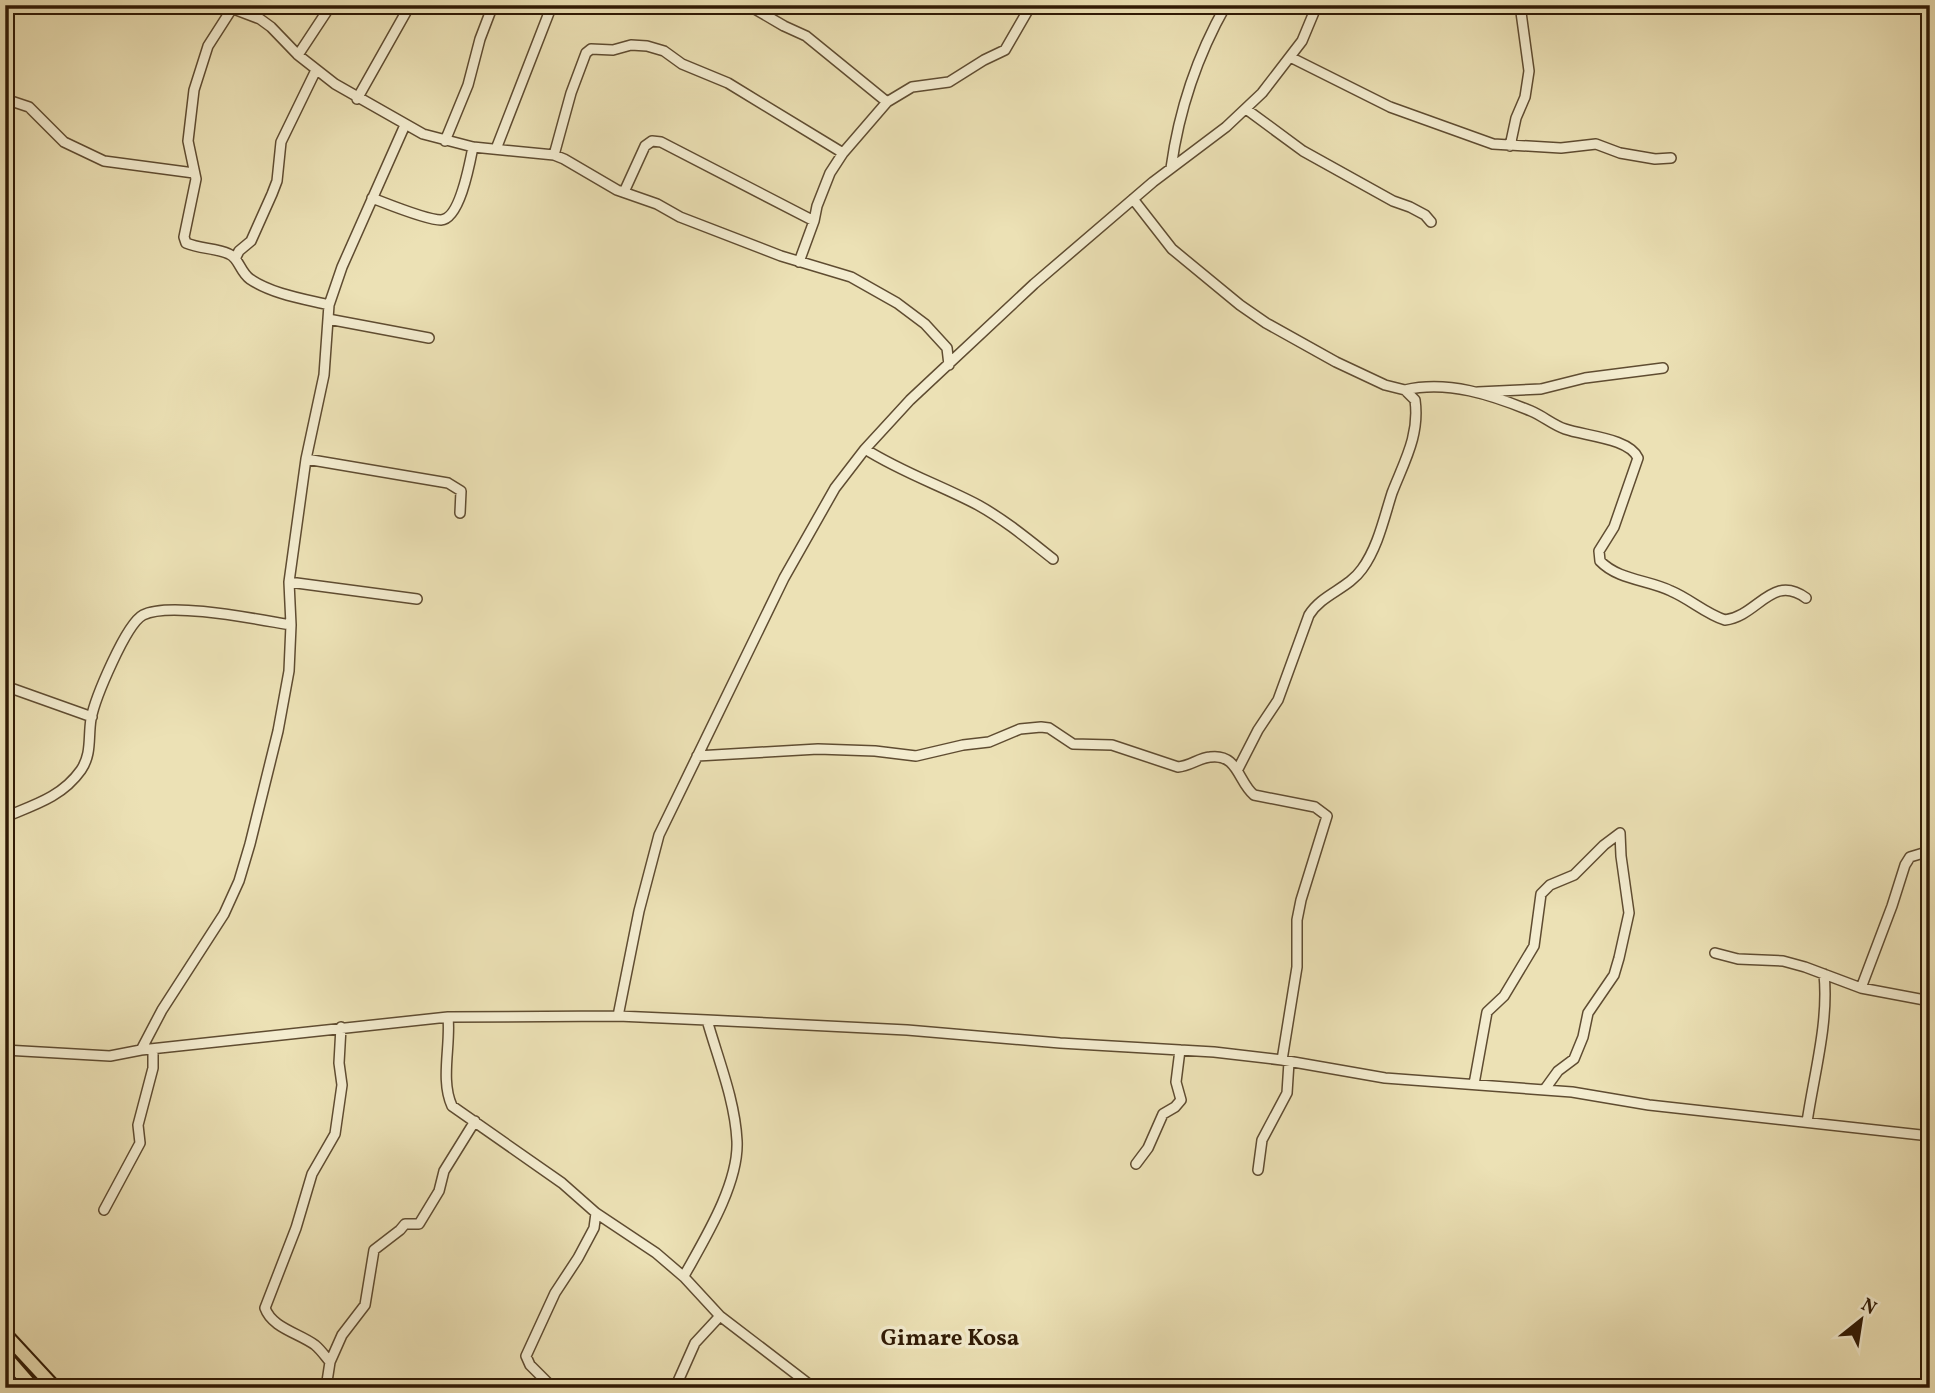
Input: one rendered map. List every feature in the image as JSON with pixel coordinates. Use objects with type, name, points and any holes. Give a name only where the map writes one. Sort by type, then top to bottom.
[{"type":"highway","points":[[5,1334],[55,1388]]},
{"type":"highway","points":[[5,1356],[33,1388]]},
{"type":"street","points":[[298,55],[331,5]]},
{"type":"street","points":[[357,99],[410,5]]},
{"type":"street","points":[[445,141],[468,85],[480,39],[493,5]]},
{"type":"street","points":[[496,149],[552,5]]},
{"type":"street","points":[[748,5],[806,36],[887,102]]},
{"type":"street","points":[[799,262],[825,186],[843,153],[887,102],[912,87],[949,82],[1005,50],[1031,5]]},
{"type":"street","points":[[1171,168],[1189,88],[1207,40],[1226,5]]},
{"type":"street","points":[[618,1016],[639,911],[659,835],[783,578],[835,488],[865,449],[910,400],[1034,284],[1133,199],[1226,127],[1262,93],[1302,41],[1317,5]]},
{"type":"street","points":[[1510,146],[1516,118],[1525,97],[1529,71],[1520,5]]},
{"type":"street","points":[[329,305],[302,299],[254,281],[243,272],[236,257],[184,242],[196,179],[188,141],[194,90],[208,46],[230,7],[260,19],[316,70],[357,99],[423,134],[473,147],[554,155],[624,192],[657,204],[680,217],[799,262],[851,277],[913,314],[947,348],[949,365]]},
{"type":"street","points":[[554,155],[571,93],[586,52],[591,49],[613,50],[631,45],[664,51],[682,64],[728,83],[843,153]]},
{"type":"street","points":[[1290,57],[1426,122],[1493,144],[1561,148],[1596,144],[1620,153],[1655,159],[1671,158]]},
{"type":"street","points":[[236,257],[251,241],[268,204],[277,181],[281,142],[316,70]]},
{"type":"street","points":[[5,99],[29,107],[64,142],[104,160],[194,173]]},
{"type":"street","points":[[1245,109],[1303,151],[1425,215],[1431,222]]},
{"type":"street","points":[[141,1050],[162,1010],[224,914],[239,881],[250,844],[278,731],[289,671],[289,582],[306,459],[324,374],[329,305],[342,267],[405,124]]},
{"type":"street","points":[[624,192],[645,146],[652,141],[661,142],[814,221]]},
{"type":"street","points":[[372,198],[434,219],[446,219],[451,216],[459,199],[473,147]]},
{"type":"street","points":[[1133,199],[1172,249],[1240,305],[1266,323],[1336,362],[1385,385],[1405,390],[1440,386],[1476,393],[1532,412],[1564,429],[1615,442],[1636,452],[1639,458],[1638,466],[1614,527],[1599,551],[1600,561],[1607,567],[1648,585],[1671,591],[1725,620],[1745,614],[1768,594],[1784,589],[1798,592],[1806,598]]},
{"type":"street","points":[[328,319],[429,338]]},
{"type":"street","points":[[947,348],[963,352]]},
{"type":"street","points":[[1476,393],[1489,390],[1541,389],[1585,378],[1663,368]]},
{"type":"street","points":[[1238,769],[1258,730],[1278,700],[1309,615],[1328,594],[1342,587],[1360,572],[1386,519],[1392,494],[1412,447],[1417,419],[1415,400],[1405,390]]},
{"type":"street","points":[[865,449],[891,466],[974,503],[1000,518],[1054,559]]},
{"type":"street","points":[[306,459],[448,483],[461,491],[460,513]]},
{"type":"street","points":[[289,582],[417,599]]},
{"type":"street","points":[[5,817],[45,802],[76,777],[87,760],[92,717],[115,657],[134,623],[144,614],[203,611],[291,625]]},
{"type":"street","points":[[5,686],[92,717]]},
{"type":"street","points":[[697,756],[818,749],[876,751],[916,756],[989,742],[1020,729],[1041,727],[1049,728],[1073,744],[1112,745],[1178,767],[1208,757],[1225,758],[1238,769],[1247,788],[1254,795],[1315,807],[1327,816],[1297,920],[1297,967],[1286,1061],[1287,1093],[1262,1140],[1258,1170]]},
{"type":"street","points":[[1474,1084],[1486,1012],[1504,996],[1534,946],[1541,894],[1549,885],[1574,876],[1604,845],[1620,833],[1629,913],[1619,958],[1614,975],[1588,1013],[1583,1037],[1574,1059],[1558,1071],[1545,1089]]},
{"type":"street","points":[[1860,988],[1905,865],[1910,857],[1930,851]]},
{"type":"street","points":[[1715,953],[1738,959],[1783,961],[1860,988],[1930,1001]]},
{"type":"street","points":[[1807,1122],[1821,1034],[1824,974]]},
{"type":"street","points":[[5,1050],[110,1056],[141,1050],[448,1017],[618,1016],[908,1030],[1180,1050],[1286,1061],[1385,1078],[1545,1089],[1649,1105],[1930,1136]]},
{"type":"street","points":[[448,1017],[446,1065],[450,1104],[562,1183],[596,1213],[656,1253],[684,1276],[720,1316],[814,1388]]},
{"type":"street","points":[[684,1276],[715,1221],[737,1151],[733,1111],[707,1020]]},
{"type":"street","points":[[330,1362],[313,1343],[277,1323],[265,1308],[296,1228],[312,1174],[335,1134],[342,1085],[341,1027]]},
{"type":"street","points":[[104,1210],[140,1143],[138,1125],[153,1068],[153,1049]]},
{"type":"street","points":[[1136,1164],[1148,1148],[1163,1114],[1181,1100],[1176,1082],[1180,1050]]},
{"type":"street","points":[[326,1388],[330,1362],[342,1335],[365,1306],[374,1250],[405,1224],[419,1224],[439,1191],[444,1171],[475,1121]]},
{"type":"street","points":[[553,1388],[530,1365],[526,1356],[550,1303],[594,1228],[596,1213]]},
{"type":"street","points":[[674,1388],[695,1343],[720,1316]]},
{"type":"district","name":"Gimare Kosa","points":[[950,1337]]}]
